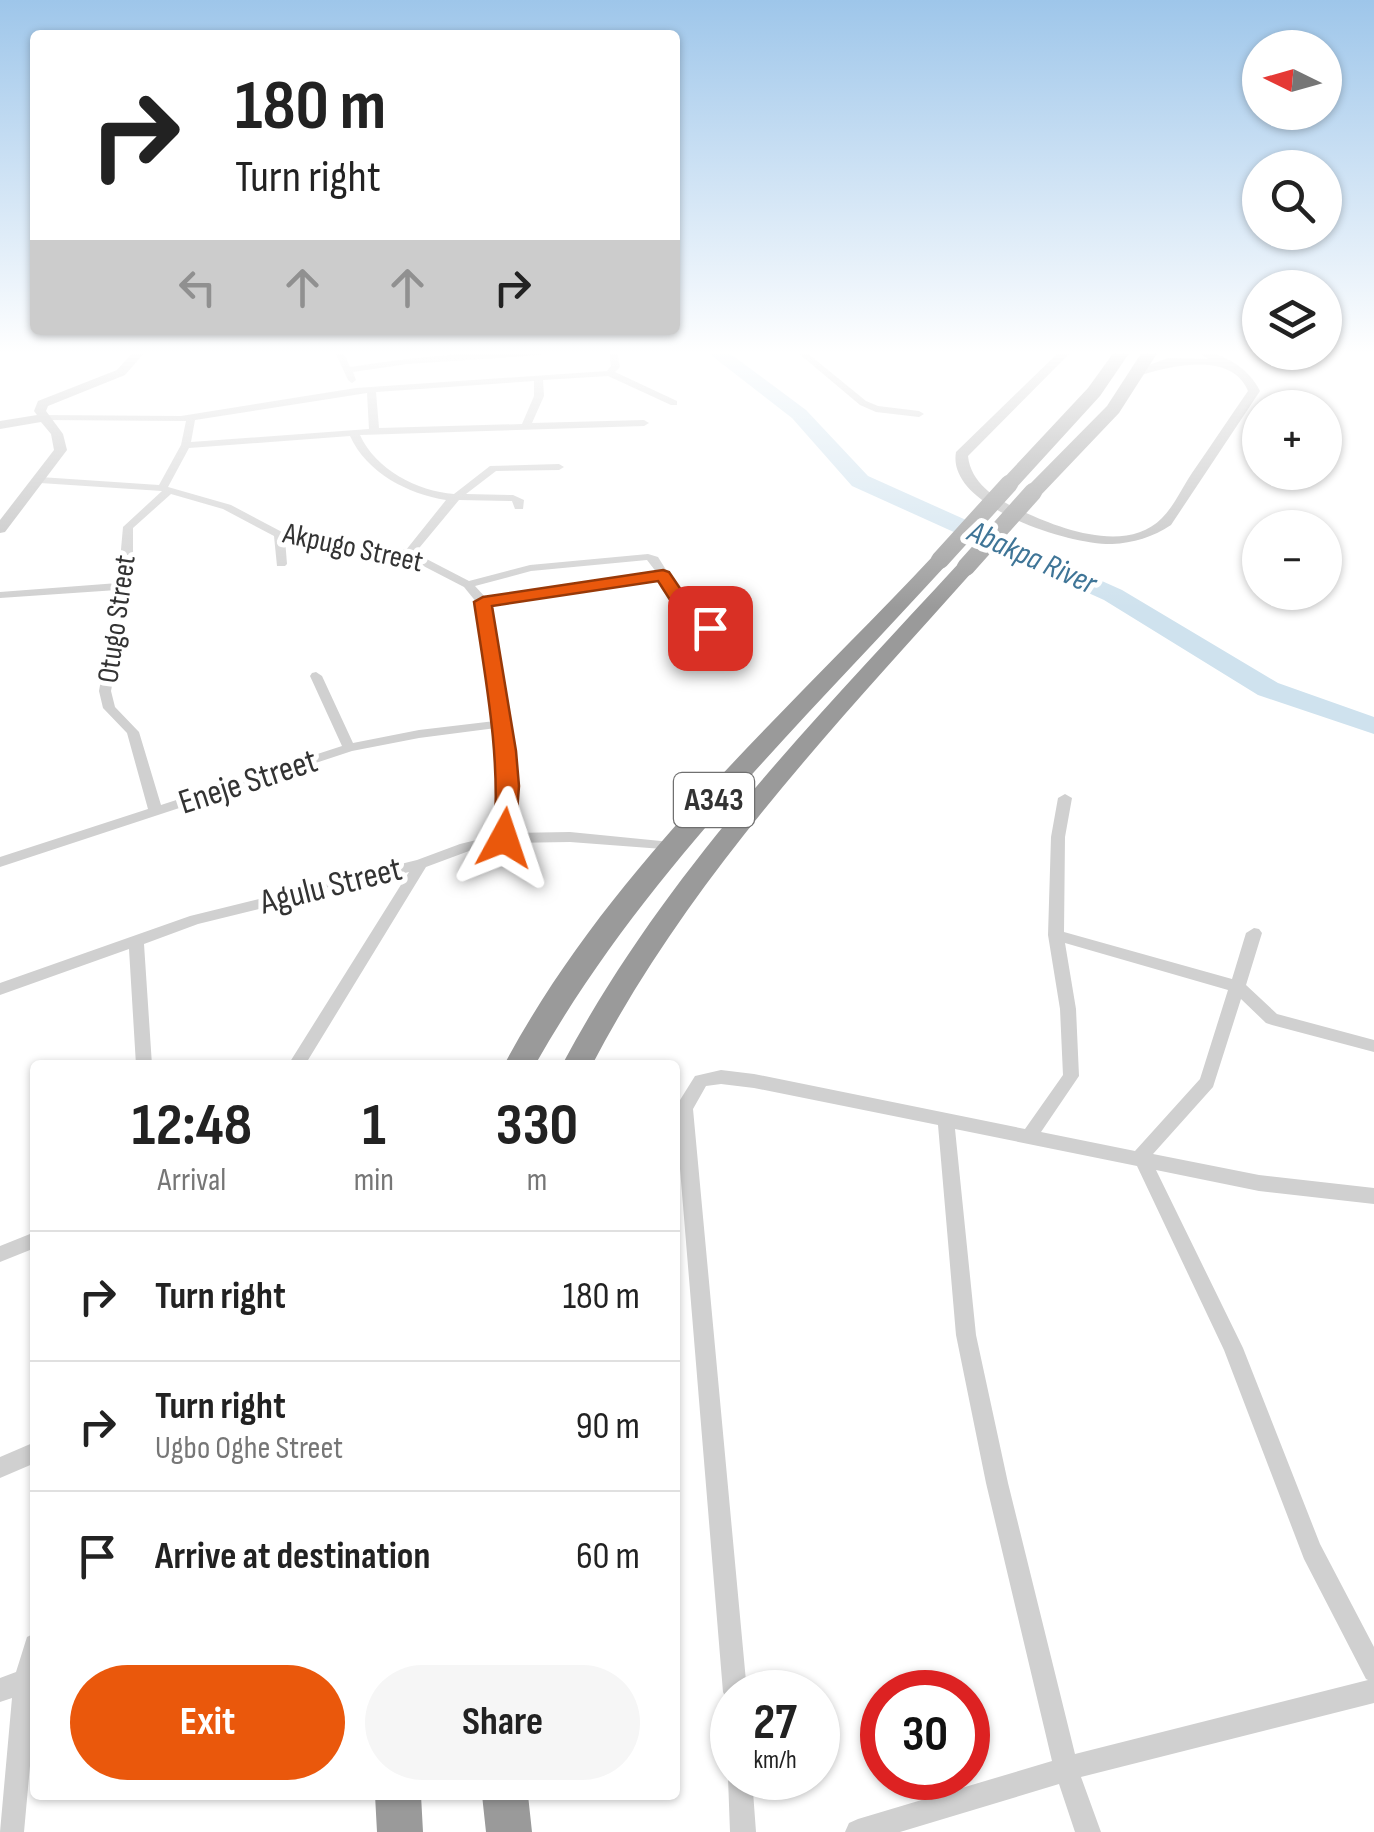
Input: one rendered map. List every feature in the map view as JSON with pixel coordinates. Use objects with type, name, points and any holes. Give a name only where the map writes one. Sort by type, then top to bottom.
[{"type":"highway","name":"A343","points":[[522,1060],[548,1009],[578,964],[671,847],[1052,437]]},
{"type":"highway","name":"A343","points":[[581,1060],[636,959],[682,893],[966,567],[1089,437]]},
{"type":"highway","points":[[398,1800],[400,1832]]},
{"type":"highway","points":[[506,1800],[509,1832]]},
{"type":"street","points":[[0,529],[60,450],[58,437]]},
{"type":"street","name":"Otugo Street","points":[[156,812],[132,732],[109,708],[105,691],[123,586],[128,528],[165,489],[187,437]]},
{"type":"street","points":[[186,445],[291,437]]},
{"type":"street","points":[[355,437],[359,449],[392,475],[442,496],[513,498],[519,500],[518,507]]},
{"type":"street","points":[[979,437],[961,455],[959,466],[964,478],[1040,526],[1098,539],[1129,538],[1152,532],[1166,522],[1225,437]]},
{"type":"street","points":[[409,554],[455,495],[494,468],[559,467]]},
{"type":"street","name":"Akpugo Street","points":[[40,480],[165,489],[227,508],[278,536],[409,554],[468,585],[483,602]]},
{"type":"street","points":[[278,536],[281,564]]},
{"type":"street","points":[[468,585],[530,568],[639,557],[654,560],[689,616],[710,628]]},
{"type":"street","points":[[504,838],[508,786],[483,602],[663,575]]},
{"type":"street","points":[[0,595],[123,586]]},
{"type":"street","points":[[316,676],[349,748]]},
{"type":"street","name":"Eneje Street","points":[[0,862],[349,748],[501,724]]},
{"type":"street","points":[[1029,1136],[1071,1076],[1068,1009],[1056,935],[1058,837],[1065,798]]},
{"type":"street","name":"Agulu Street","points":[[0,989],[195,920],[422,864],[465,846],[504,838],[570,837],[671,847]]},
{"type":"street","points":[[299,1060],[422,864]]},
{"type":"street","points":[[1141,1156],[1207,1082],[1254,933]]},
{"type":"street","points":[[1056,935],[1238,987],[1272,1019],[1374,1046]]},
{"type":"street","points":[[136,941],[144,1060]]},
{"type":"street","points":[[733,1670],[684,1108],[700,1081],[721,1077],[1141,1156],[1258,1183],[1374,1196]]},
{"type":"street","points":[[946,1121],[966,1336],[1066,1769],[1088,1832]]},
{"type":"street","points":[[1141,1156],[1233,1348],[1312,1552],[1374,1670]]},
{"type":"street","points":[[0,1254],[30,1242]]},
{"type":"street","points":[[0,1468],[30,1454]]},
{"type":"street","points":[[11,1832],[30,1665]]},
{"type":"street","points":[[0,1690],[26,1681]]},
{"type":"street","points":[[858,1832],[1066,1769],[1374,1691]]},
{"type":"street","points":[[741,1800],[743,1832]]},
{"type":"waterway","name":"Abakpa River","points":[[820,437],[860,481],[1113,595],[1268,689],[1374,726]]},
{"type":"route","points":[[504,838],[506,751],[483,602],[663,575],[689,616],[710,628]]}]
